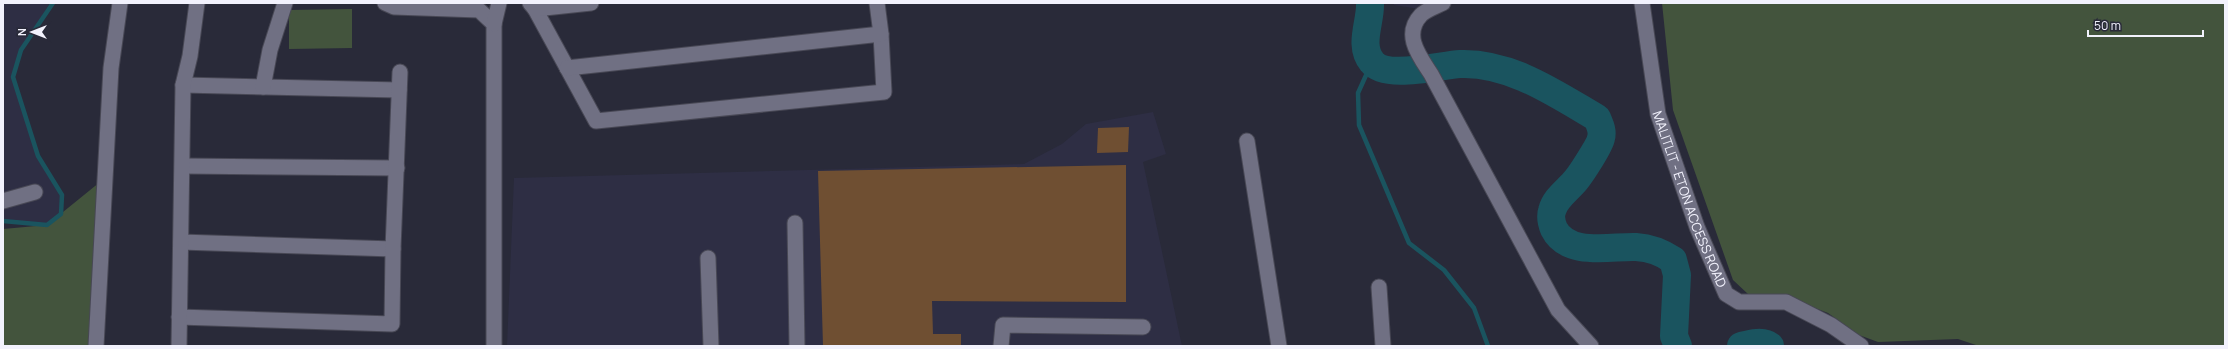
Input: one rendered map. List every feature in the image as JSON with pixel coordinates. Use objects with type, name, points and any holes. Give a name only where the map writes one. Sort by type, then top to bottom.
[{"type":"street","points":[[96,346],[111,68],[120,3]]},
{"type":"street","points":[[180,346],[179,317],[183,166],[183,85],[190,56],[197,3]]},
{"type":"street","points":[[263,87],[270,50],[285,3]]},
{"type":"street","points":[[385,3],[394,7],[479,6],[494,24]]},
{"type":"street","points":[[494,346],[494,24],[499,3]]},
{"type":"street","points":[[591,3],[532,6],[596,121],[884,92],[881,34],[877,3]]},
{"type":"street","points":[[1443,3],[1421,14],[1416,24],[1413,45],[1432,74],[1558,310],[1591,346]]},
{"type":"street","name":"MALITLIT - ETON ACCESS ROAD","points":[[1642,3],[1658,114],[1696,227],[1726,294],[1739,302],[1786,302],[1831,325],[1861,346]]},
{"type":"street","points":[[567,68],[881,34]]},
{"type":"street","points":[[179,317],[392,324],[393,249],[400,72]]},
{"type":"street","points":[[183,85],[399,90]]},
{"type":"street","points":[[1247,141],[1279,346]]},
{"type":"street","points":[[183,166],[397,168]]},
{"type":"street","points":[[3,201],[36,192]]},
{"type":"street","points":[[795,223],[797,346]]},
{"type":"street","points":[[181,242],[393,249]]},
{"type":"street","points":[[708,258],[711,346]]},
{"type":"street","points":[[1379,287],[1383,346]]},
{"type":"street","points":[[1001,346],[1003,325],[1143,327]]},
{"type":"shaded area","points":[[3,3],[50,3],[21,50],[13,77],[38,156],[62,195],[61,214],[47,225],[3,221]]},
{"type":"shaded area","points":[[1393,3],[1432,3],[1419,9],[1394,5]]},
{"type":"shaded area","points":[[1153,112],[1166,154],[1143,162],[1182,346],[507,346],[514,178],[1024,164],[1062,144],[1086,124]]},
{"type":"green space","points":[[1662,3],[2225,3],[2225,346],[1979,346],[1958,339],[1878,342],[1859,335],[1828,313],[1789,298],[1748,294],[1733,280],[1673,110]]},
{"type":"green space","points":[[352,9],[352,48],[289,49],[289,10]]},
{"type":"green space","points":[[100,182],[92,346],[3,346],[3,229],[47,225]]},
{"type":"building","points":[[1129,127],[1128,152],[1097,153],[1098,128]]},
{"type":"building","points":[[1126,165],[1126,302],[932,301],[933,334],[961,334],[961,346],[823,346],[818,171]]},
{"type":"waterway","points":[[3,221],[47,225],[61,214],[62,195],[38,156],[13,77],[21,50],[53,3]]},
{"type":"waterway","points":[[1370,3],[1365,41],[1368,55],[1372,62],[1379,67],[1401,71],[1460,64],[1497,68],[1532,81],[1597,118],[1602,135],[1600,142],[1573,184],[1556,202],[1551,216],[1553,227],[1561,238],[1580,247],[1646,248],[1656,251],[1673,260],[1677,275],[1674,336],[1678,346]]},
{"type":"waterway","points":[[1372,62],[1358,93],[1359,125],[1409,243],[1444,270],[1474,308],[1488,346]]},
{"type":"waterway","points":[[1741,346],[1760,343],[1770,346]]}]
